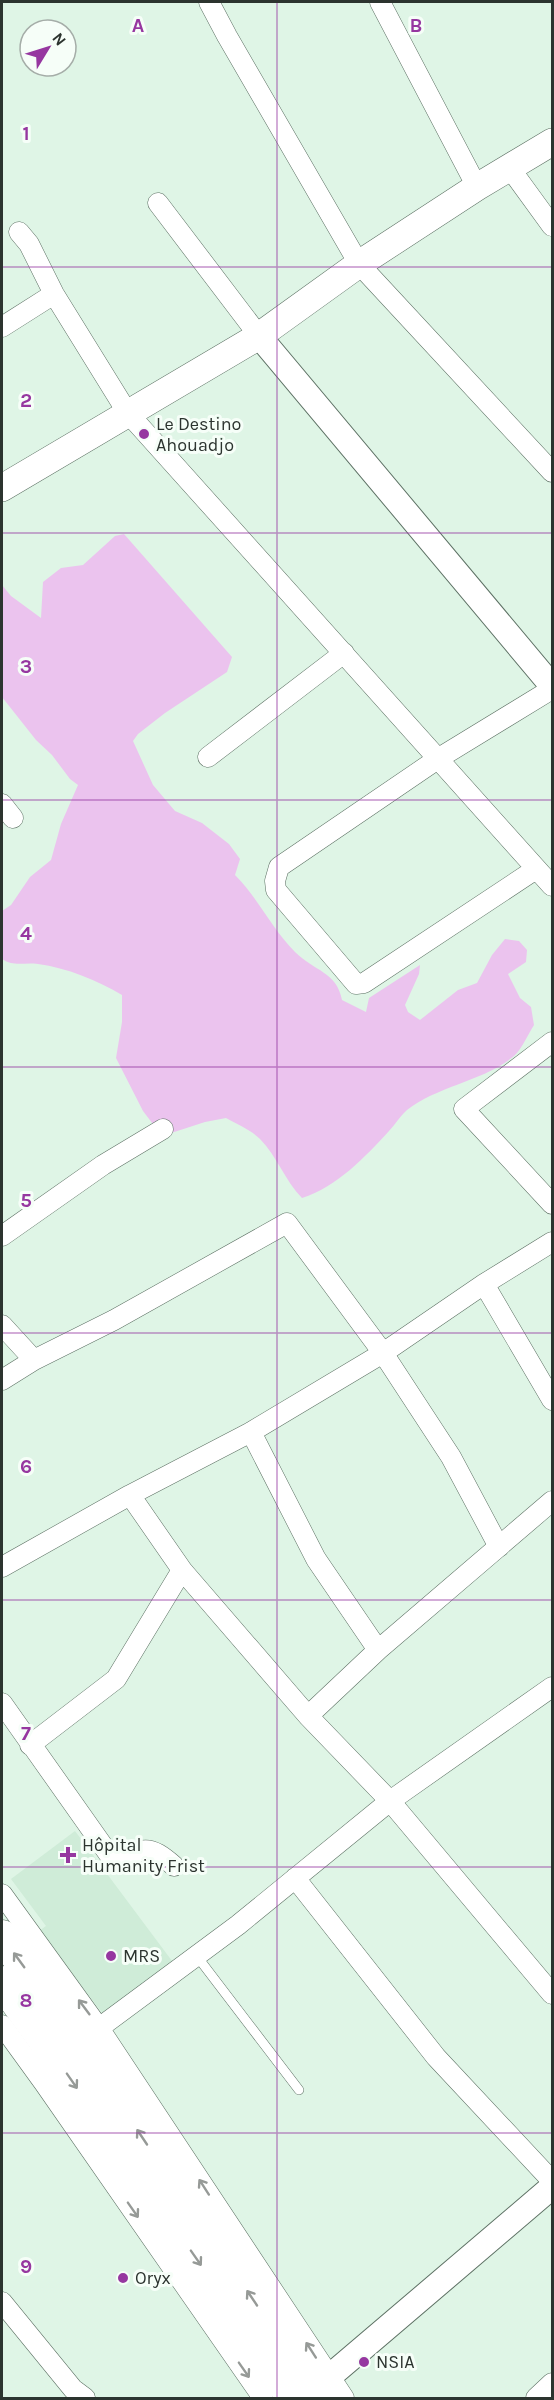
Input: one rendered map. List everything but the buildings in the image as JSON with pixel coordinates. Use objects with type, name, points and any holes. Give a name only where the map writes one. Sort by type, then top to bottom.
[{"type":"highway","points":[[2,1936],[66,2024],[318,2394]]},
{"type":"highway","points":[[2,1982],[318,2394]]},
{"type":"main road","points":[[2,488],[259,336],[359,264],[477,187],[552,142]]},
{"type":"street","points":[[209,2],[359,264],[552,472]]},
{"type":"street","points":[[380,2],[477,187]]},
{"type":"street","points":[[509,167],[552,226]]},
{"type":"street","points":[[158,203],[259,336],[552,688],[439,758],[279,867],[276,873],[276,890],[352,982],[364,983],[536,869]]},
{"type":"street","points":[[19,232],[29,244],[54,294],[127,412],[552,886]]},
{"type":"street","points":[[2,327],[54,294]]},
{"type":"street","points":[[208,757],[344,653]]},
{"type":"street","points":[[552,1042],[464,1109],[552,1204]]},
{"type":"street","points":[[2,1236],[103,1165],[163,1129]]},
{"type":"street","points":[[2,1380],[34,1360],[114,1320],[287,1222],[383,1353],[451,1457],[499,1547]]},
{"type":"street","points":[[2,1567],[130,1495],[251,1432],[383,1353],[484,1284],[552,1242]]},
{"type":"street","points":[[484,1284],[552,1400]]},
{"type":"street","points":[[2,1325],[34,1360]]},
{"type":"street","points":[[251,1432],[316,1560],[378,1650]]},
{"type":"street","points":[[130,1495],[182,1570],[308,1716],[390,1802],[552,1994]]},
{"type":"street","points":[[308,1716],[378,1650],[552,1501]]},
{"type":"street","points":[[30,1745],[116,1679],[182,1570]]},
{"type":"street","points":[[99,2028],[238,1925],[390,1802],[549,1696]]},
{"type":"street","points":[[2,1703],[115,1863],[134,1853],[150,1850],[157,1851],[174,1866]]},
{"type":"street","points":[[296,1878],[436,2057],[552,2181]]},
{"type":"street","points":[[2,1894],[99,2028],[318,2394],[552,2187]]},
{"type":"street","points":[[2,2025],[263,2398]]},
{"type":"street","points":[[5,2312],[73,2389],[85,2398]]},
{"type":"street","points":[[536,2398],[552,2383]]},
{"type":"lane","points":[[196,1955],[300,2090]]},
{"type":"shaded area","points":[[124,534],[232,657],[227,672],[165,713],[138,734],[133,741],[153,785],[175,811],[202,823],[229,844],[240,859],[235,875],[295,952],[335,983],[342,1000],[366,1012],[369,998],[420,965],[419,974],[405,1005],[408,1012],[420,1020],[458,990],[477,983],[492,955],[505,939],[519,941],[527,950],[526,962],[508,974],[520,998],[531,1007],[534,1025],[517,1053],[489,1072],[432,1095],[404,1112],[380,1141],[350,1170],[327,1187],[302,1198],[260,1139],[226,1118],[205,1122],[162,1136],[143,1111],[116,1058],[122,1022],[122,995],[102,984],[71,972],[38,964],[11,963],[2,959],[2,911],[11,905],[30,877],[51,860],[61,824],[78,785],[36,740],[2,697],[2,585],[11,596],[41,618],[43,582],[61,568],[83,565],[115,536]]},
{"type":"shaded area","points":[[75,1831],[178,1969],[107,2019],[39,1931],[46,1926],[11,1879]]},
{"type":"place","name":"Le Destino Ahouadjo","points":[[144,434]]},
{"type":"place","name":"Hôpital Humanity Frist","points":[[68,1855]]},
{"type":"place","name":"MRS","points":[[111,1956]]},
{"type":"place","name":"Oryx","points":[[123,2278]]},
{"type":"place","name":"NSIA","points":[[364,2362]]}]
